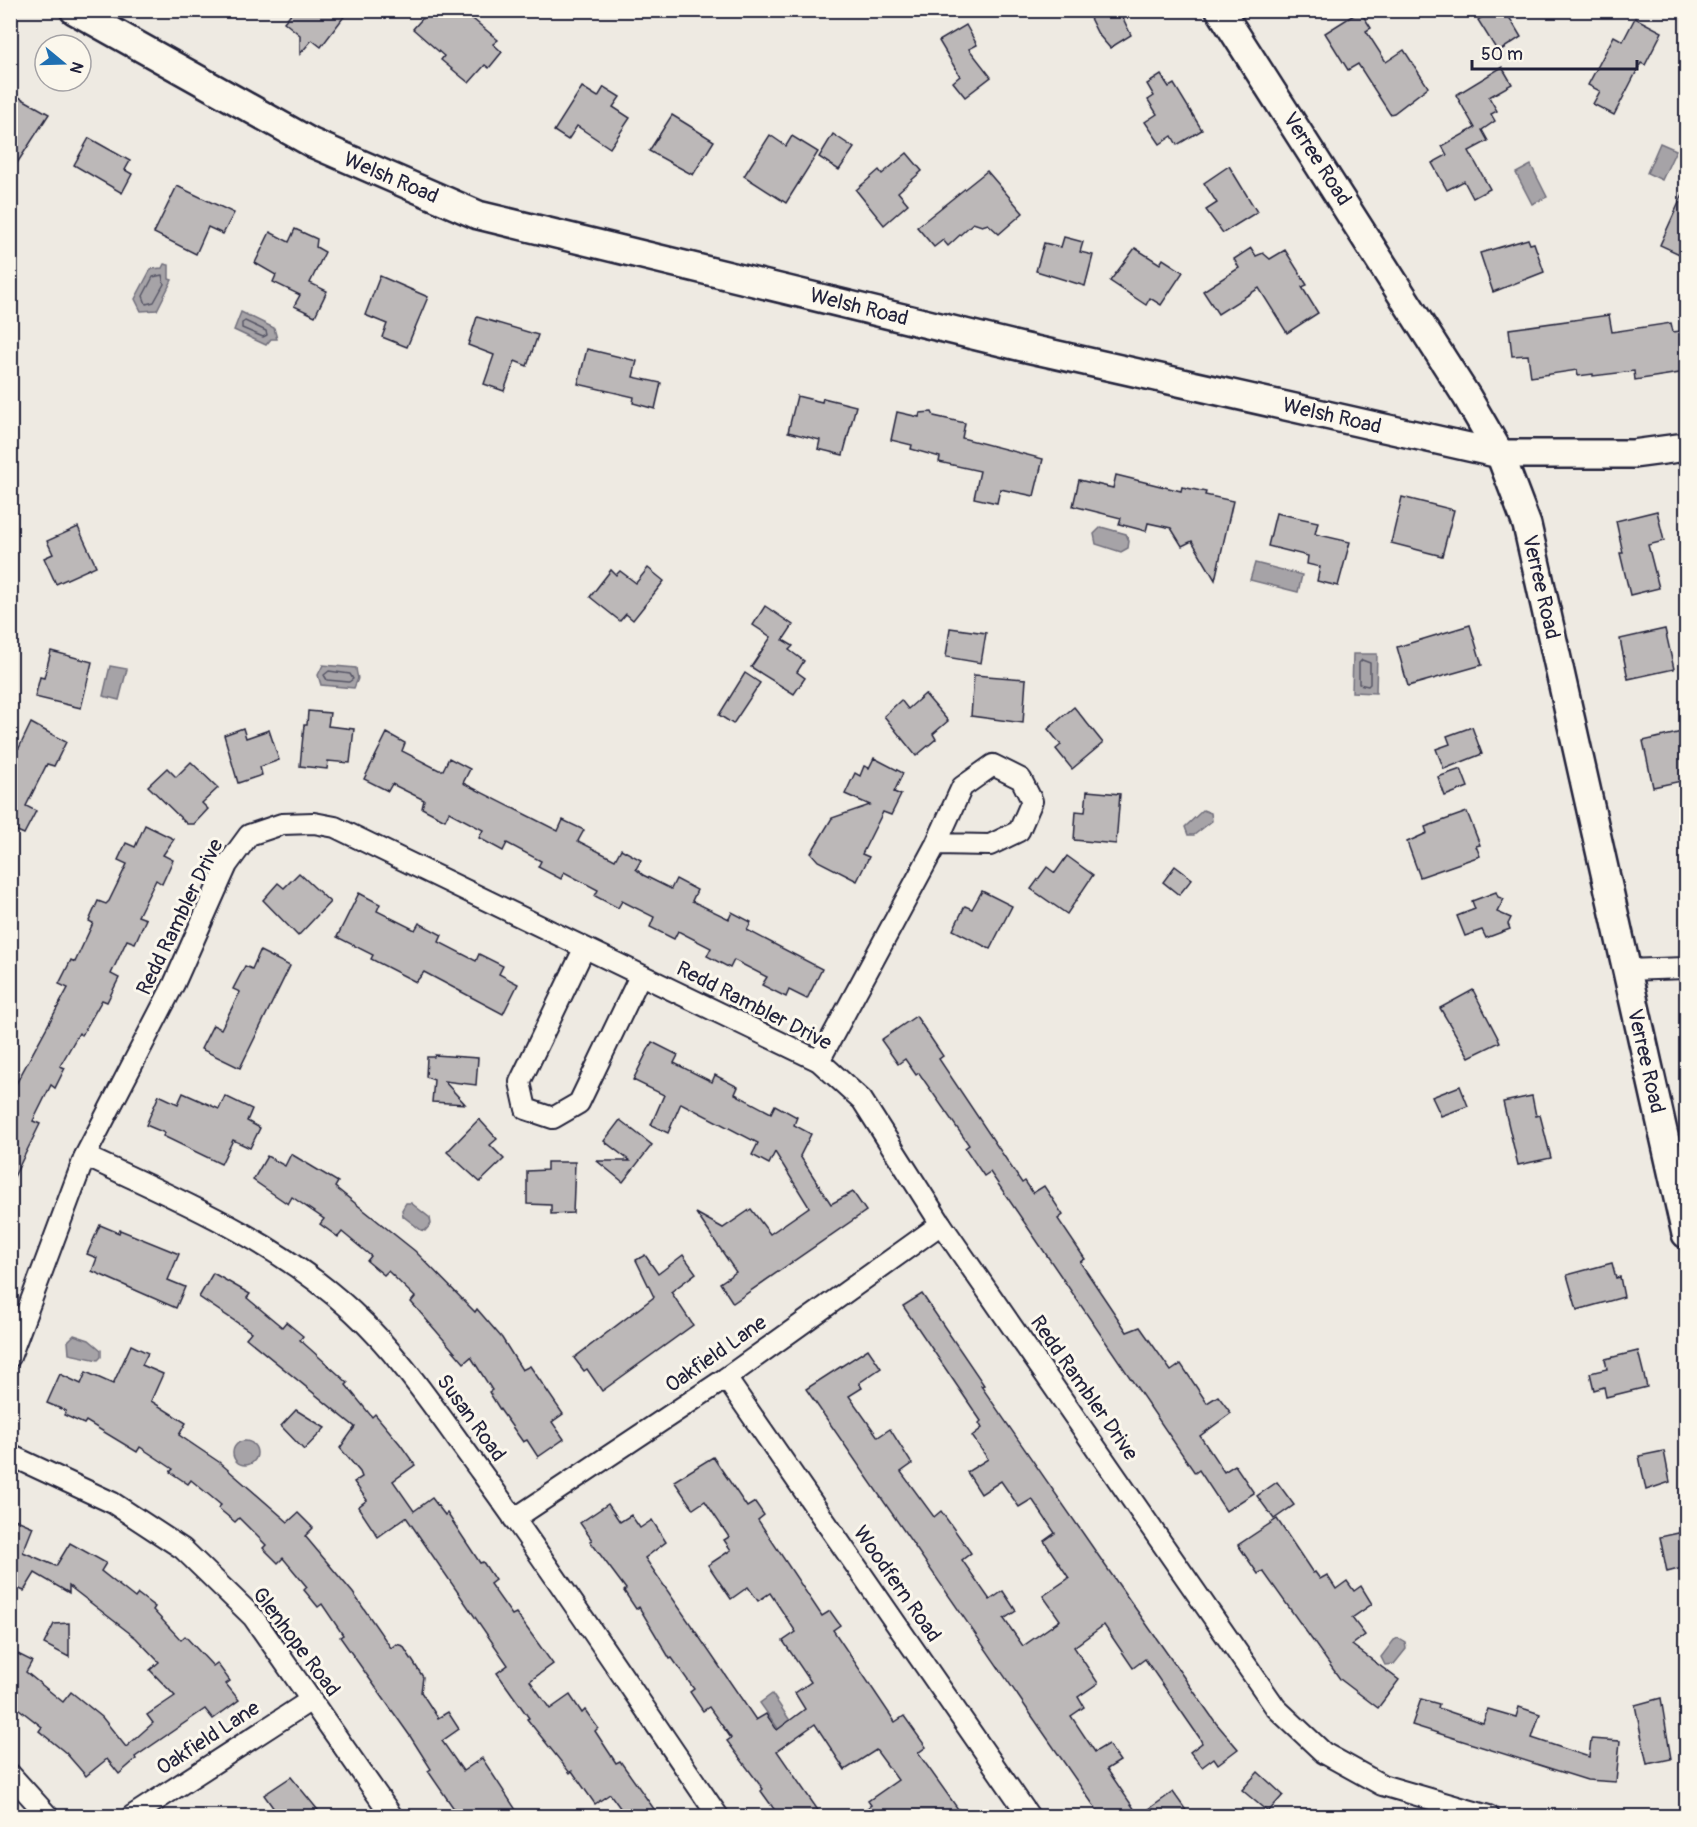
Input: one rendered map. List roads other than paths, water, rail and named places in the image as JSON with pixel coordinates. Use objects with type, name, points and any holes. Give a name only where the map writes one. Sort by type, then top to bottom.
[{"type":"main road","name":"Welsh Road","points":[[74,10],[312,143],[478,215],[1022,347],[1500,454],[1633,454],[1686,447]]},
{"type":"main road","name":"Verree Road","points":[[1220,10],[1320,163],[1500,454],[1527,525],[1686,1234]]},
{"type":"street","points":[[819,1061],[936,844],[962,787],[993,765],[1021,779],[1032,801],[1020,831],[990,845],[936,844]]},
{"type":"street","name":"Redd Rambler Drive","points":[[10,1357],[85,1156],[174,984],[227,866],[249,835],[282,824],[314,823],[335,827],[584,950],[819,1061],[862,1100],[941,1224],[1276,1708],[1324,1753],[1382,1785],[1489,1816]]},
{"type":"street","points":[[584,950],[520,1082],[526,1109],[553,1118],[579,1103],[640,976]]},
{"type":"street","points":[[1625,970],[1686,968]]},
{"type":"street","name":"Susan Road","points":[[85,1156],[207,1213],[273,1250],[351,1311],[399,1360],[514,1519],[718,1816]]},
{"type":"street","name":"Oakfield Lane","points":[[514,1519],[726,1378],[941,1224]]},
{"type":"street","name":"Woodfern Road","points":[[726,1378],[1029,1816]]},
{"type":"street","name":"Glenhope Road","points":[[10,1455],[113,1503],[183,1549],[253,1617],[392,1816]]},
{"type":"street","name":"Oakfield Lane","points":[[132,1816],[311,1700]]},
{"type":"street","points":[[10,1774],[48,1816]]},
{"type":"water","points":[[1660,143],[1676,150],[1662,180],[1647,173]]},
{"type":"water","points":[[1531,165],[1547,197],[1532,204],[1516,173]]},
{"type":"water","points":[[164,264],[169,265],[169,279],[172,280],[157,310],[141,311],[135,299],[151,269],[162,268]]},
{"type":"water","points":[[241,312],[274,328],[277,339],[271,339],[266,345],[234,330]]},
{"type":"water","points":[[1101,527],[1126,534],[1129,541],[1128,548],[1121,552],[1096,544],[1094,534]]},
{"type":"water","points":[[1255,563],[1302,575],[1298,592],[1250,580]]},
{"type":"water","points":[[1353,654],[1377,654],[1376,693],[1352,692]]},
{"type":"water","points":[[323,665],[356,668],[358,678],[354,688],[321,685],[318,675]]},
{"type":"water","points":[[110,666],[127,669],[119,700],[103,696]]},
{"type":"water","points":[[1203,810],[1211,813],[1212,821],[1194,835],[1188,835],[1185,827]]},
{"type":"water","points":[[406,1203],[411,1203],[430,1218],[431,1224],[425,1231],[403,1216],[402,1210]]},
{"type":"water","points":[[74,1335],[89,1340],[101,1350],[101,1357],[98,1360],[69,1354],[68,1341]]},
{"type":"water","points":[[245,1441],[253,1445],[257,1453],[253,1461],[245,1465],[237,1461],[233,1453],[237,1445]]},
{"type":"water","points":[[1398,1638],[1405,1642],[1406,1649],[1394,1664],[1385,1665],[1381,1657]]},
{"type":"water","points":[[772,1694],[791,1722],[779,1730],[760,1703]]}]
